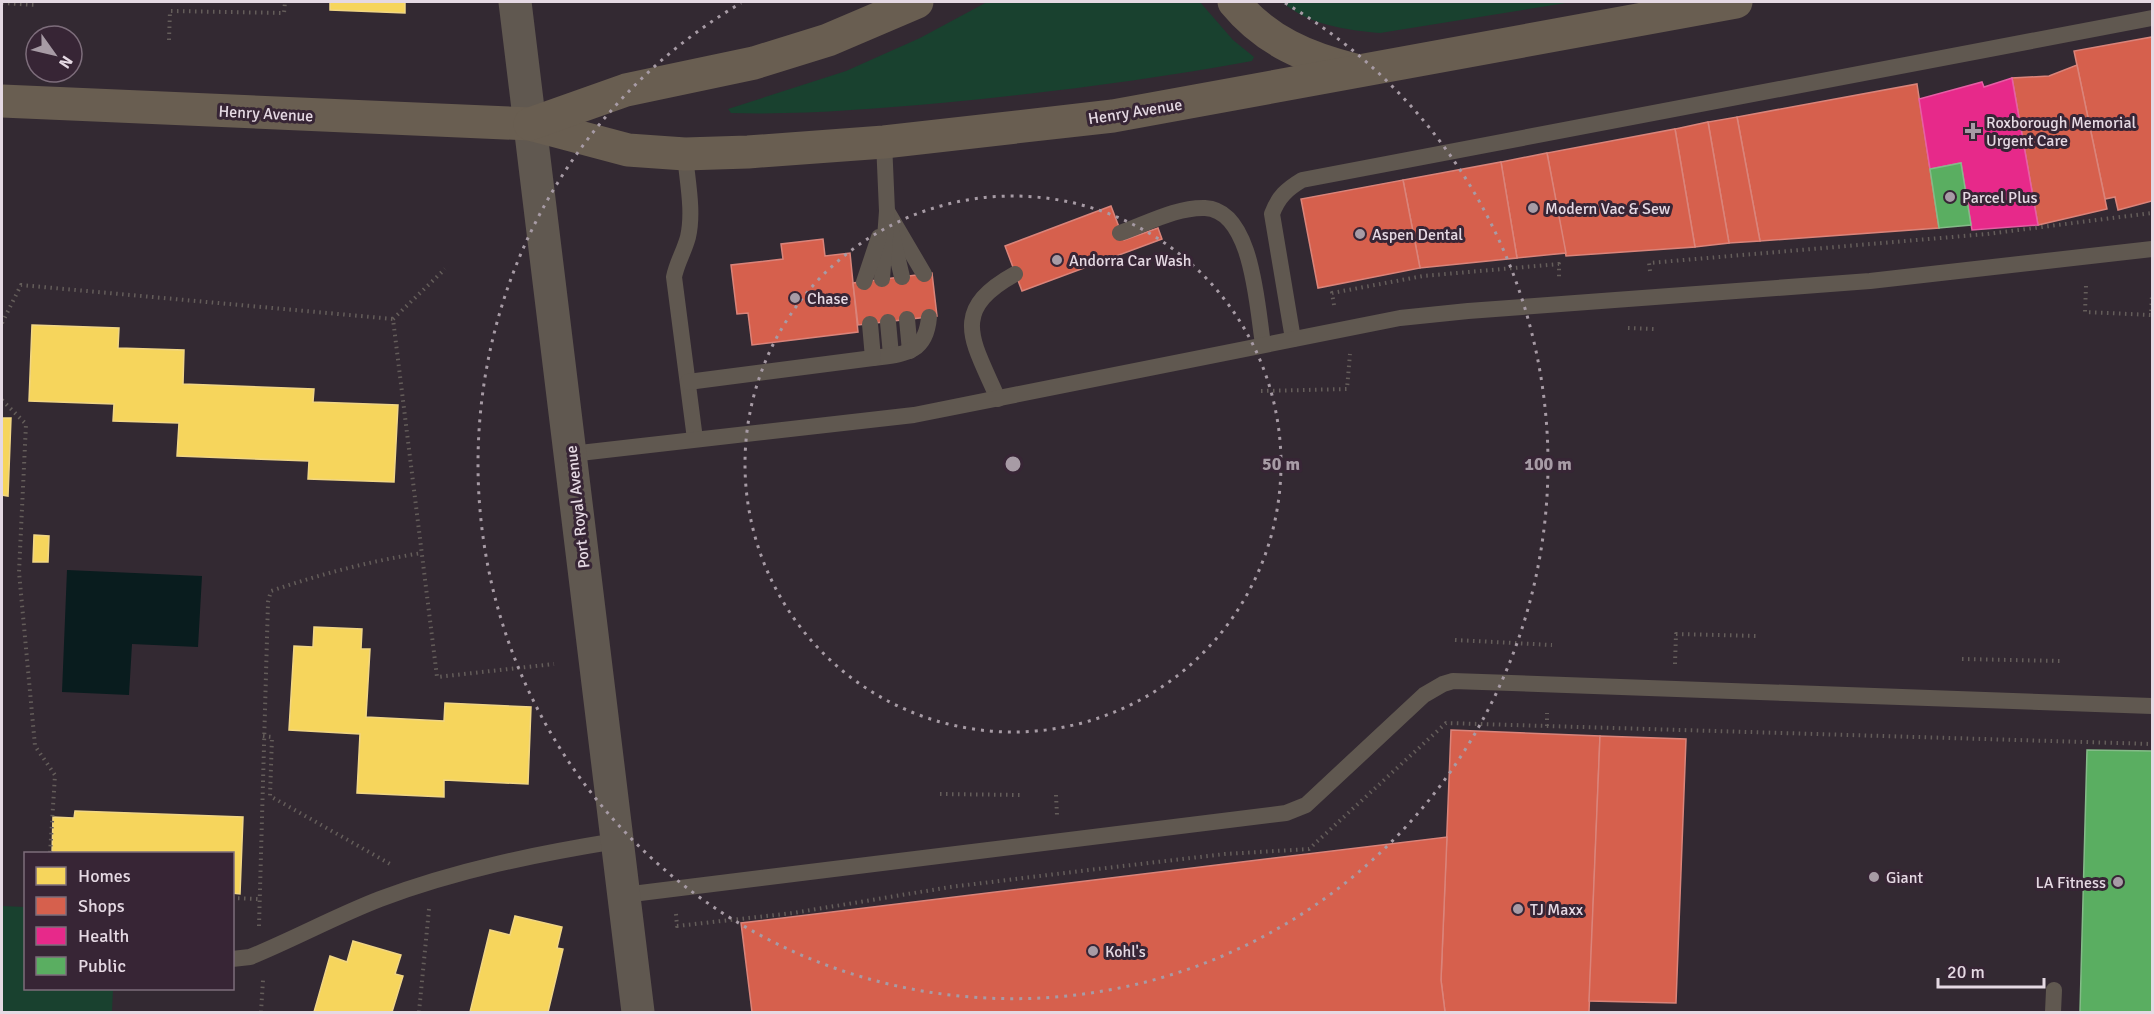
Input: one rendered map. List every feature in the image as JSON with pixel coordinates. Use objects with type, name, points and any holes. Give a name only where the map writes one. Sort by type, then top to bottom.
[{"type":"main road","name":"Henry Avenue","points":[[530,124],[627,90],[753,63],[828,40],[917,2]]},
{"type":"main road","points":[[1234,2],[1252,22],[1271,37],[1328,63],[1361,72]]},
{"type":"main road","name":"Henry Avenue","points":[[2,101],[530,124],[628,150],[685,154],[884,142],[1113,116],[1736,2]]},
{"type":"street","name":"Port Royal Avenue","points":[[515,2],[638,1012]]},
{"type":"lane","points":[[1293,339],[1272,214],[1278,199],[1302,180],[2152,18]]},
{"type":"lane","points":[[882,279],[887,211],[884,142]]},
{"type":"lane","points":[[685,154],[690,221],[688,238],[677,262],[674,277],[695,439]]},
{"type":"lane","points":[[1120,233],[1190,210],[1206,208],[1226,217],[1240,234],[1249,257],[1263,344]]},
{"type":"lane","points":[[887,211],[924,274]]},
{"type":"lane","points":[[887,211],[902,277]]},
{"type":"lane","points":[[864,282],[887,211]]},
{"type":"lane","points":[[571,454],[914,415],[1400,318],[1870,281],[2152,249]]},
{"type":"lane","points":[[998,399],[979,356],[973,333],[972,314],[978,301],[991,287],[1015,274]]},
{"type":"lane","points":[[688,382],[873,358],[910,351],[924,340],[929,317]]},
{"type":"lane","points":[[907,319],[910,351]]},
{"type":"lane","points":[[888,321],[891,355]]},
{"type":"lane","points":[[870,324],[873,358]]},
{"type":"lane","points":[[624,895],[1286,813],[1306,805],[1424,695],[1453,681],[2152,706]]},
{"type":"lane","points":[[234,959],[250,957],[380,899],[435,880],[514,858],[616,841]]},
{"type":"lane","points":[[2053,1012],[2054,990]]},
{"type":"path","points":[[2,3],[36,5],[36,2]]},
{"type":"path","points":[[169,40],[170,11],[284,13],[285,2]]},
{"type":"path","points":[[1639,274],[1650,273],[1649,263],[1987,234],[2152,213]]},
{"type":"path","points":[[1335,312],[1332,293],[1423,276],[1558,264],[1559,279],[1570,278]]},
{"type":"path","points":[[2,323],[21,285],[393,319],[445,269]]},
{"type":"path","points":[[2086,286],[2085,312],[2151,315],[2152,295]]},
{"type":"path","points":[[393,319],[437,677],[554,664]]},
{"type":"path","points":[[1261,391],[1347,389],[1350,348]]},
{"type":"path","points":[[2,400],[26,424],[19,572],[35,746],[55,775],[50,852]]},
{"type":"path","points":[[259,936],[263,736],[268,602],[271,591],[328,572],[377,560],[422,553]]},
{"type":"path","points":[[1674,688],[1676,634],[1759,636]]},
{"type":"path","points":[[1455,640],[1552,645]]},
{"type":"path","points":[[1962,659],[2060,661]]},
{"type":"path","points":[[1547,713],[1547,726]]},
{"type":"path","points":[[673,889],[677,926],[793,913],[962,886],[1225,854],[1309,849],[1446,723],[2152,744]]},
{"type":"path","points":[[263,736],[272,737],[270,796]]},
{"type":"path","points":[[940,794],[1020,795]]},
{"type":"path","points":[[1056,795],[1058,816]]},
{"type":"path","points":[[261,796],[270,796],[395,867]]},
{"type":"path","points":[[234,898],[258,899]]},
{"type":"path","points":[[419,1012],[429,908]]},
{"type":"path","points":[[261,1012],[264,970]]},
{"type":"green space","points":[[987,2],[1200,2],[1233,40],[1254,57],[1252,61],[1136,80],[941,103],[783,113],[731,113],[728,109],[846,71],[920,38]]},
{"type":"green space","points":[[1282,2],[1572,2],[1380,33],[1328,25],[1304,16]]},
{"type":"green space","points":[[2,906],[24,907],[24,990],[113,990],[112,1012],[2,1012]]},
{"type":"shaded area","points":[[67,570],[202,576],[198,647],[132,644],[129,695],[62,692]]},
{"type":"building: Homes","points":[[330,2],[405,2],[405,13],[330,10]]},
{"type":"building: Homes","points":[[32,325],[119,328],[118,348],[184,350],[183,384],[314,389],[313,402],[398,405],[394,482],[308,479],[309,461],[177,456],[179,423],[113,421],[114,404],[29,401]]},
{"type":"building: Homes","points":[[2,418],[11,418],[8,496],[2,495]]},
{"type":"building: Homes","points":[[34,535],[49,536],[48,562],[33,562]]},
{"type":"building: Homes","points":[[314,627],[362,629],[361,649],[370,649],[366,717],[444,721],[445,703],[531,707],[528,784],[444,780],[444,797],[357,793],[360,734],[289,730],[294,646],[313,647]]},
{"type":"building: Homes","points":[[75,811],[243,817],[240,894],[234,893],[234,852],[52,852],[53,817],[74,818]]},
{"type":"building: Homes","points":[[515,916],[562,927],[557,948],[563,949],[548,1012],[470,1012],[490,930],[510,935]]},
{"type":"building: Homes","points":[[353,941],[401,955],[395,974],[403,976],[392,1012],[314,1012],[330,956],[347,962]]},
{"type":"building: Shops","points":[[2152,37],[2152,201],[2118,210],[2115,197],[2105,199],[2074,51]]},
{"type":"building: Shops","points":[[2077,65],[2107,209],[2038,225],[2012,78],[2049,76]]},
{"type":"building: Shops","points":[[1917,84],[1939,228],[1760,241],[1737,117]]},
{"type":"building: Shops","points":[[1737,117],[1760,241],[1729,243],[1708,122]]},
{"type":"building: Shops","points":[[1708,122],[1729,243],[1695,247],[1675,129]]},
{"type":"building: Shops","points":[[1675,129],[1695,247],[1566,256],[1547,153]]},
{"type":"building: Shops","name":"Modern Vac & Sew","points":[[1547,153],[1566,253],[1517,258],[1501,162]]},
{"type":"building: Shops","points":[[1501,162],[1517,258],[1420,268],[1403,180]]},
{"type":"building: Shops","name":"Aspen Dental","points":[[1403,180],[1420,268],[1318,288],[1301,199]]},
{"type":"building: Shops","name":"Andorra Car Wash","points":[[1111,206],[1124,240],[1158,228],[1162,239],[1022,291],[1005,246]]},
{"type":"building: Shops","name":"Chase","points":[[823,239],[825,256],[850,253],[858,332],[752,345],[748,313],[737,314],[731,265],[783,259],[781,244]]},
{"type":"building: Shops","points":[[932,273],[937,316],[858,325],[853,283]]},
{"type":"building: Shops","name":"TJ Maxx","points":[[1451,730],[1600,736],[1589,1012],[1445,1012],[1441,980]]},
{"type":"building: Shops","points":[[1600,736],[1686,739],[1676,1003],[1589,1001]]},
{"type":"building: Shops","name":"Kohl's","points":[[1447,837],[1441,980],[1445,1012],[752,1012],[741,923]]},
{"type":"building: Health","name":"Roxborough Memorial Urgent Care","points":[[2012,78],[2038,225],[1972,230],[1961,163],[1930,169],[1919,99],[1982,82],[1984,87]]},
{"type":"building: Public","name":"Parcel Plus","points":[[1961,163],[1971,225],[1939,228],[1930,169]]},
{"type":"building: Public","name":"LA Fitness","points":[[2087,750],[2152,751],[2152,1012],[2080,1012]]},
{"type":"place","name":"Roxborough Memorial Urgent Care","points":[[1973,131]]},
{"type":"place","name":"Parcel Plus","points":[[1950,197]]},
{"type":"place","name":"Modern Vac & Sew","points":[[1533,208]]},
{"type":"place","name":"Aspen Dental","points":[[1360,234]]},
{"type":"place","name":"Andorra Car Wash","points":[[1057,260]]},
{"type":"place","name":"Chase","points":[[795,298]]},
{"type":"place","name":"Giant","points":[[1874,877]]},
{"type":"place","name":"LA Fitness","points":[[2118,882]]},
{"type":"place","name":"TJ Maxx","points":[[1518,909]]},
{"type":"place","name":"Kohl's","points":[[1093,951]]}]
